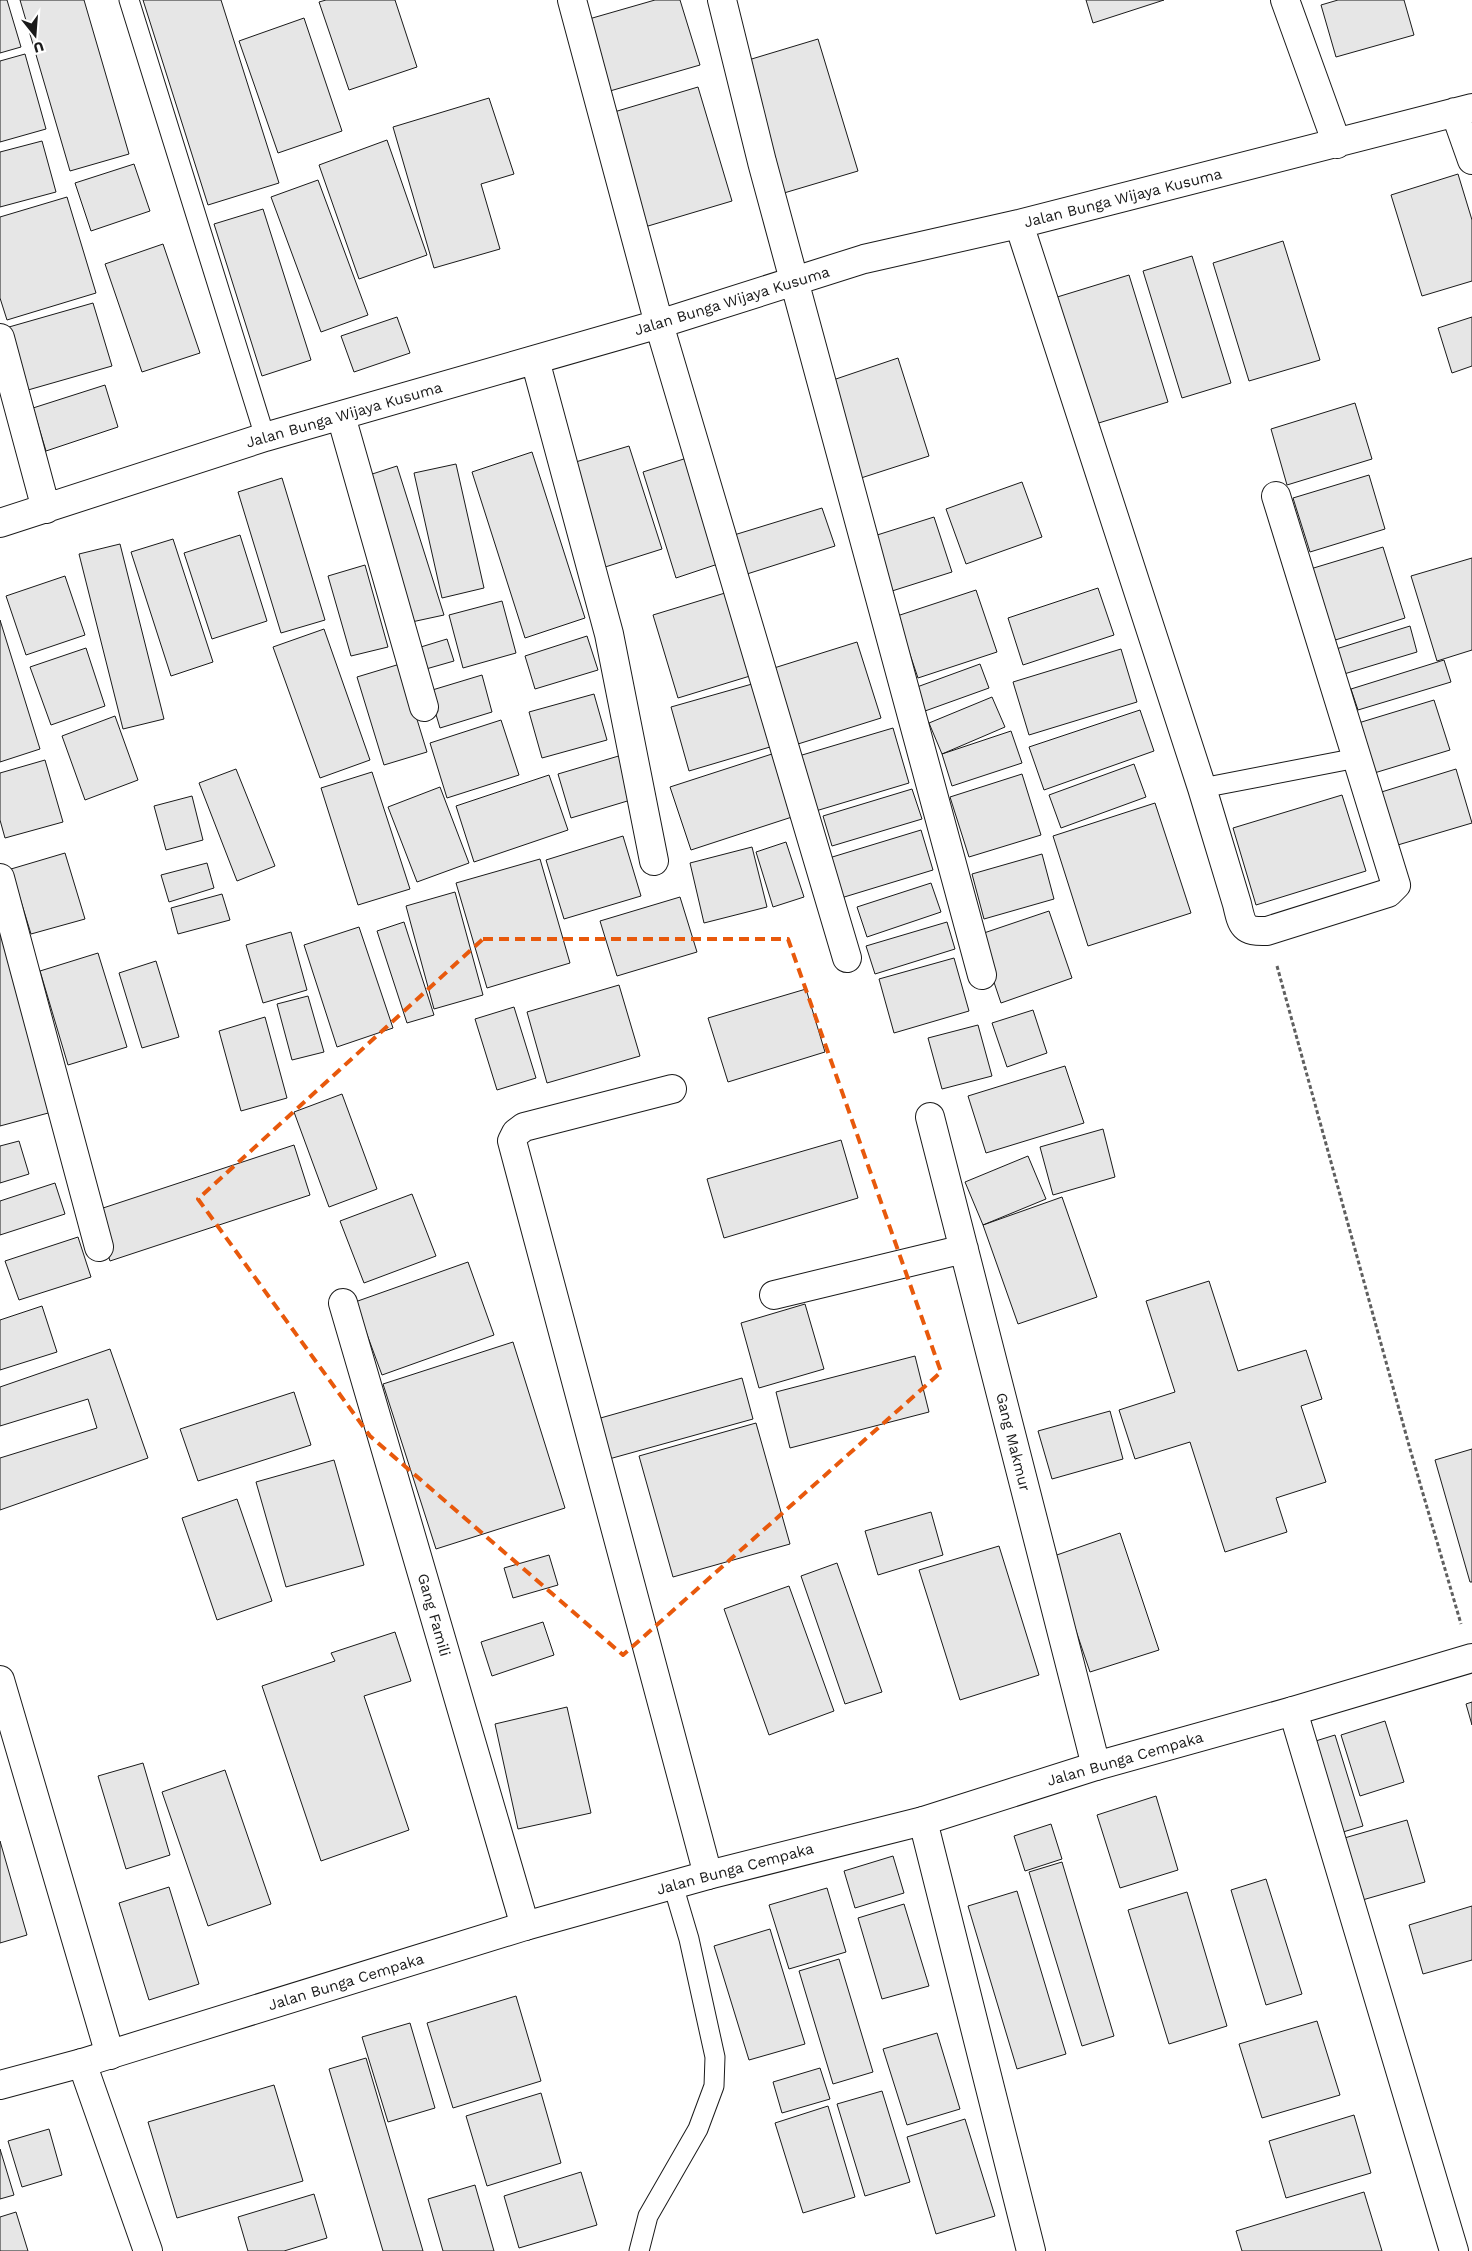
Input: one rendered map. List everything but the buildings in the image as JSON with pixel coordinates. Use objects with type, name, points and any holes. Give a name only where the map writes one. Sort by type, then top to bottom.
[{"type":"street","points":[[572,0],[659,324],[847,958]]},
{"type":"street","points":[[722,0],[762,162],[982,975]]},
{"type":"street","points":[[1285,0],[1337,144]]},
{"type":"street","name":"Jalan Bunga Wijaya Kusuma","points":[[0,523],[265,437],[659,324],[864,259],[1019,224],[1337,144],[1463,110]]},
{"type":"street","points":[[1463,110],[1472,160]]},
{"type":"street","points":[[1019,224],[1202,788],[1238,904],[1241,922],[1248,930],[1267,931],[1388,893],[1396,885],[1276,496]]},
{"type":"street","points":[[0,338],[46,509]]},
{"type":"street","points":[[535,360],[609,634],[654,861]]},
{"type":"street","points":[[341,416],[424,707]]},
{"type":"street","points":[[0,878],[99,1247]]},
{"type":"street","points":[[672,1089],[524,1126],[516,1133],[512,1141],[708,1875]]},
{"type":"street","name":"Gang Makmur","points":[[930,1117],[1096,1766]]},
{"type":"street","points":[[774,1294],[964,1250]]},
{"type":"street","name":"Gang Famili","points":[[343,1303],[525,1926]]},
{"type":"street","name":"Jalan Bunga Cempaka","points":[[0,2085],[110,2055],[525,1926],[708,1875],[922,1821],[1096,1766],[1293,1711],[1471,1658]]},
{"type":"street","points":[[0,1680],[110,2055]]},
{"type":"street","points":[[1293,1711],[1454,2251]]},
{"type":"street","points":[[922,1821],[1032,2251]]},
{"type":"street","points":[[82,2063],[148,2251]]},
{"type":"lane","points":[[129,0],[265,437]]},
{"type":"lane","points":[[1202,788],[1356,758]]},
{"type":"lane","points":[[638,2251],[648,2216],[698,2129],[714,2086],[715,2058],[689,1939],[673,1885]]},
{"type":"path","points":[[1267,931],[1405,1430],[1471,1658]]},
{"type":"highlighted area","points":[[483,939],[788,939],[941,1372],[623,1655],[370,1436],[198,1199]]}]
